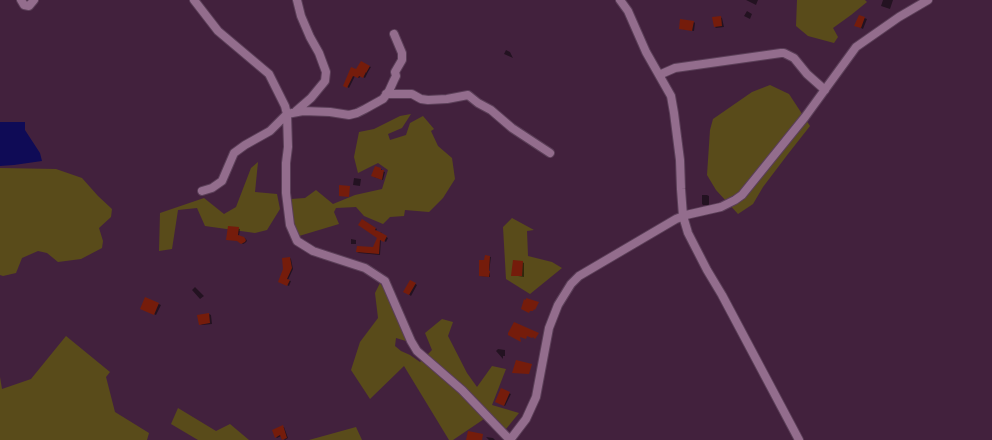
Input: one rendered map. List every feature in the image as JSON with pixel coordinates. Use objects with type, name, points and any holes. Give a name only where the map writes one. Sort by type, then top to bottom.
[{"type":"street","points":[[21,0],[24,5],[29,6],[34,0]]},
{"type":"street","points":[[194,0],[218,31],[269,74],[285,106],[291,114],[286,163],[286,192],[290,225],[297,241],[313,251],[365,268],[385,281],[411,341],[417,351],[462,390],[510,440],[526,419],[536,397],[549,328],[558,305],[571,284],[579,276],[683,216],[721,207],[735,200],[742,194],[805,117],[853,51],[860,44],[899,17],[928,0]]},
{"type":"street","points":[[202,191],[212,188],[222,181],[234,153],[270,131],[311,98],[324,81],[326,72],[319,53],[301,16],[297,0]]},
{"type":"street","points":[[620,0],[628,11],[646,52],[671,96],[680,160],[683,216],[688,233],[799,440]]},
{"type":"street","points":[[291,114],[303,111],[330,112],[349,115],[365,110],[379,102],[389,91],[396,76],[395,72],[402,60],[402,53],[394,34]]},
{"type":"street","points":[[659,75],[675,68],[781,52],[794,58],[807,74],[825,90]]},
{"type":"street","points":[[386,94],[412,94],[428,100],[447,99],[468,95],[478,103],[491,110],[512,128],[550,153]]},
{"type":"shaded area","points":[[797,0],[865,0],[867,2],[833,28],[838,37],[834,43],[808,36],[796,26]]},
{"type":"shaded area","points":[[770,85],[789,94],[810,126],[763,187],[753,204],[738,214],[716,190],[707,175],[710,130],[713,119],[752,92]]},
{"type":"shaded area","points":[[411,114],[402,128],[388,134],[390,140],[406,135],[410,123],[423,116],[434,129],[431,131],[438,146],[452,158],[455,179],[443,198],[429,212],[405,210],[404,216],[390,217],[383,224],[364,216],[356,207],[336,208],[334,212],[339,224],[299,236],[294,226],[291,199],[305,198],[316,190],[333,204],[355,195],[382,189],[388,170],[378,163],[358,173],[354,157],[359,132],[374,129],[400,116]]},
{"type":"shaded area","points":[[0,122],[25,122],[25,130],[40,153],[42,161],[0,166]]},
{"type":"shaded area","points":[[258,162],[255,192],[277,194],[280,209],[267,230],[255,233],[205,226],[197,208],[178,210],[172,249],[159,251],[160,213],[204,198],[224,214],[236,207],[251,168]]},
{"type":"shaded area","points":[[0,168],[56,169],[82,178],[112,209],[111,217],[99,228],[103,241],[102,248],[81,259],[58,262],[47,253],[38,251],[22,258],[16,273],[3,276],[0,275]]},
{"type":"shaded area","points":[[512,218],[534,230],[527,231],[528,256],[552,262],[562,268],[530,294],[506,279],[503,227]]},
{"type":"shaded area","points":[[380,283],[396,306],[406,341],[396,338],[395,346],[401,351],[420,362],[432,350],[425,333],[442,319],[453,322],[448,336],[467,373],[477,387],[492,366],[506,369],[492,405],[519,413],[506,429],[484,419],[453,440],[449,440],[404,366],[370,399],[351,370],[360,342],[378,318],[375,293]]},
{"type":"shaded area","points":[[66,336],[110,372],[106,377],[115,412],[149,433],[147,440],[0,440],[0,377],[2,389],[31,379]]},
{"type":"shaded area","points":[[178,408],[216,431],[230,424],[249,440],[198,440],[171,424]]},
{"type":"shaded area","points":[[356,427],[362,440],[309,440]]},
{"type":"building","points":[[859,15],[865,17],[861,28],[854,26]]},
{"type":"building","points":[[721,16],[722,26],[714,27],[712,17]]},
{"type":"building","points":[[680,19],[694,21],[692,31],[679,29]]},
{"type":"building","points":[[361,61],[370,66],[363,78],[353,76],[347,88],[343,86],[351,67],[356,69]]},
{"type":"building","points":[[375,166],[381,168],[381,170],[384,170],[382,180],[371,176]]},
{"type":"building","points":[[339,185],[350,186],[349,197],[339,196]]},
{"type":"building","points":[[362,219],[376,228],[375,230],[387,236],[384,242],[380,240],[379,254],[356,252],[357,246],[373,247],[377,238],[358,225]]},
{"type":"building","points":[[228,226],[239,227],[238,235],[244,237],[246,240],[245,242],[241,244],[237,241],[226,240]]},
{"type":"building","points":[[485,255],[490,256],[489,277],[479,276],[479,260],[484,260]]},
{"type":"building","points":[[290,257],[292,268],[287,279],[290,280],[287,286],[278,282],[283,269],[282,258]]},
{"type":"building","points":[[513,260],[523,261],[522,276],[511,276]]},
{"type":"building","points":[[410,280],[416,283],[409,295],[403,292]]},
{"type":"building","points":[[145,297],[159,303],[154,315],[140,309]]},
{"type":"building","points":[[526,298],[539,302],[535,310],[530,311],[529,313],[521,309],[524,299],[526,300]]},
{"type":"building","points":[[209,313],[210,323],[199,325],[197,315]]},
{"type":"building","points":[[514,322],[539,333],[535,339],[527,336],[526,339],[520,337],[521,342],[508,335]]},
{"type":"building","points":[[516,360],[532,364],[529,374],[512,373]]},
{"type":"building","points":[[501,388],[510,392],[504,406],[495,402]]},
{"type":"building","points":[[283,425],[287,438],[282,440],[280,435],[275,438],[272,430]]},
{"type":"building","points":[[468,431],[483,434],[482,440],[466,440]]}]
